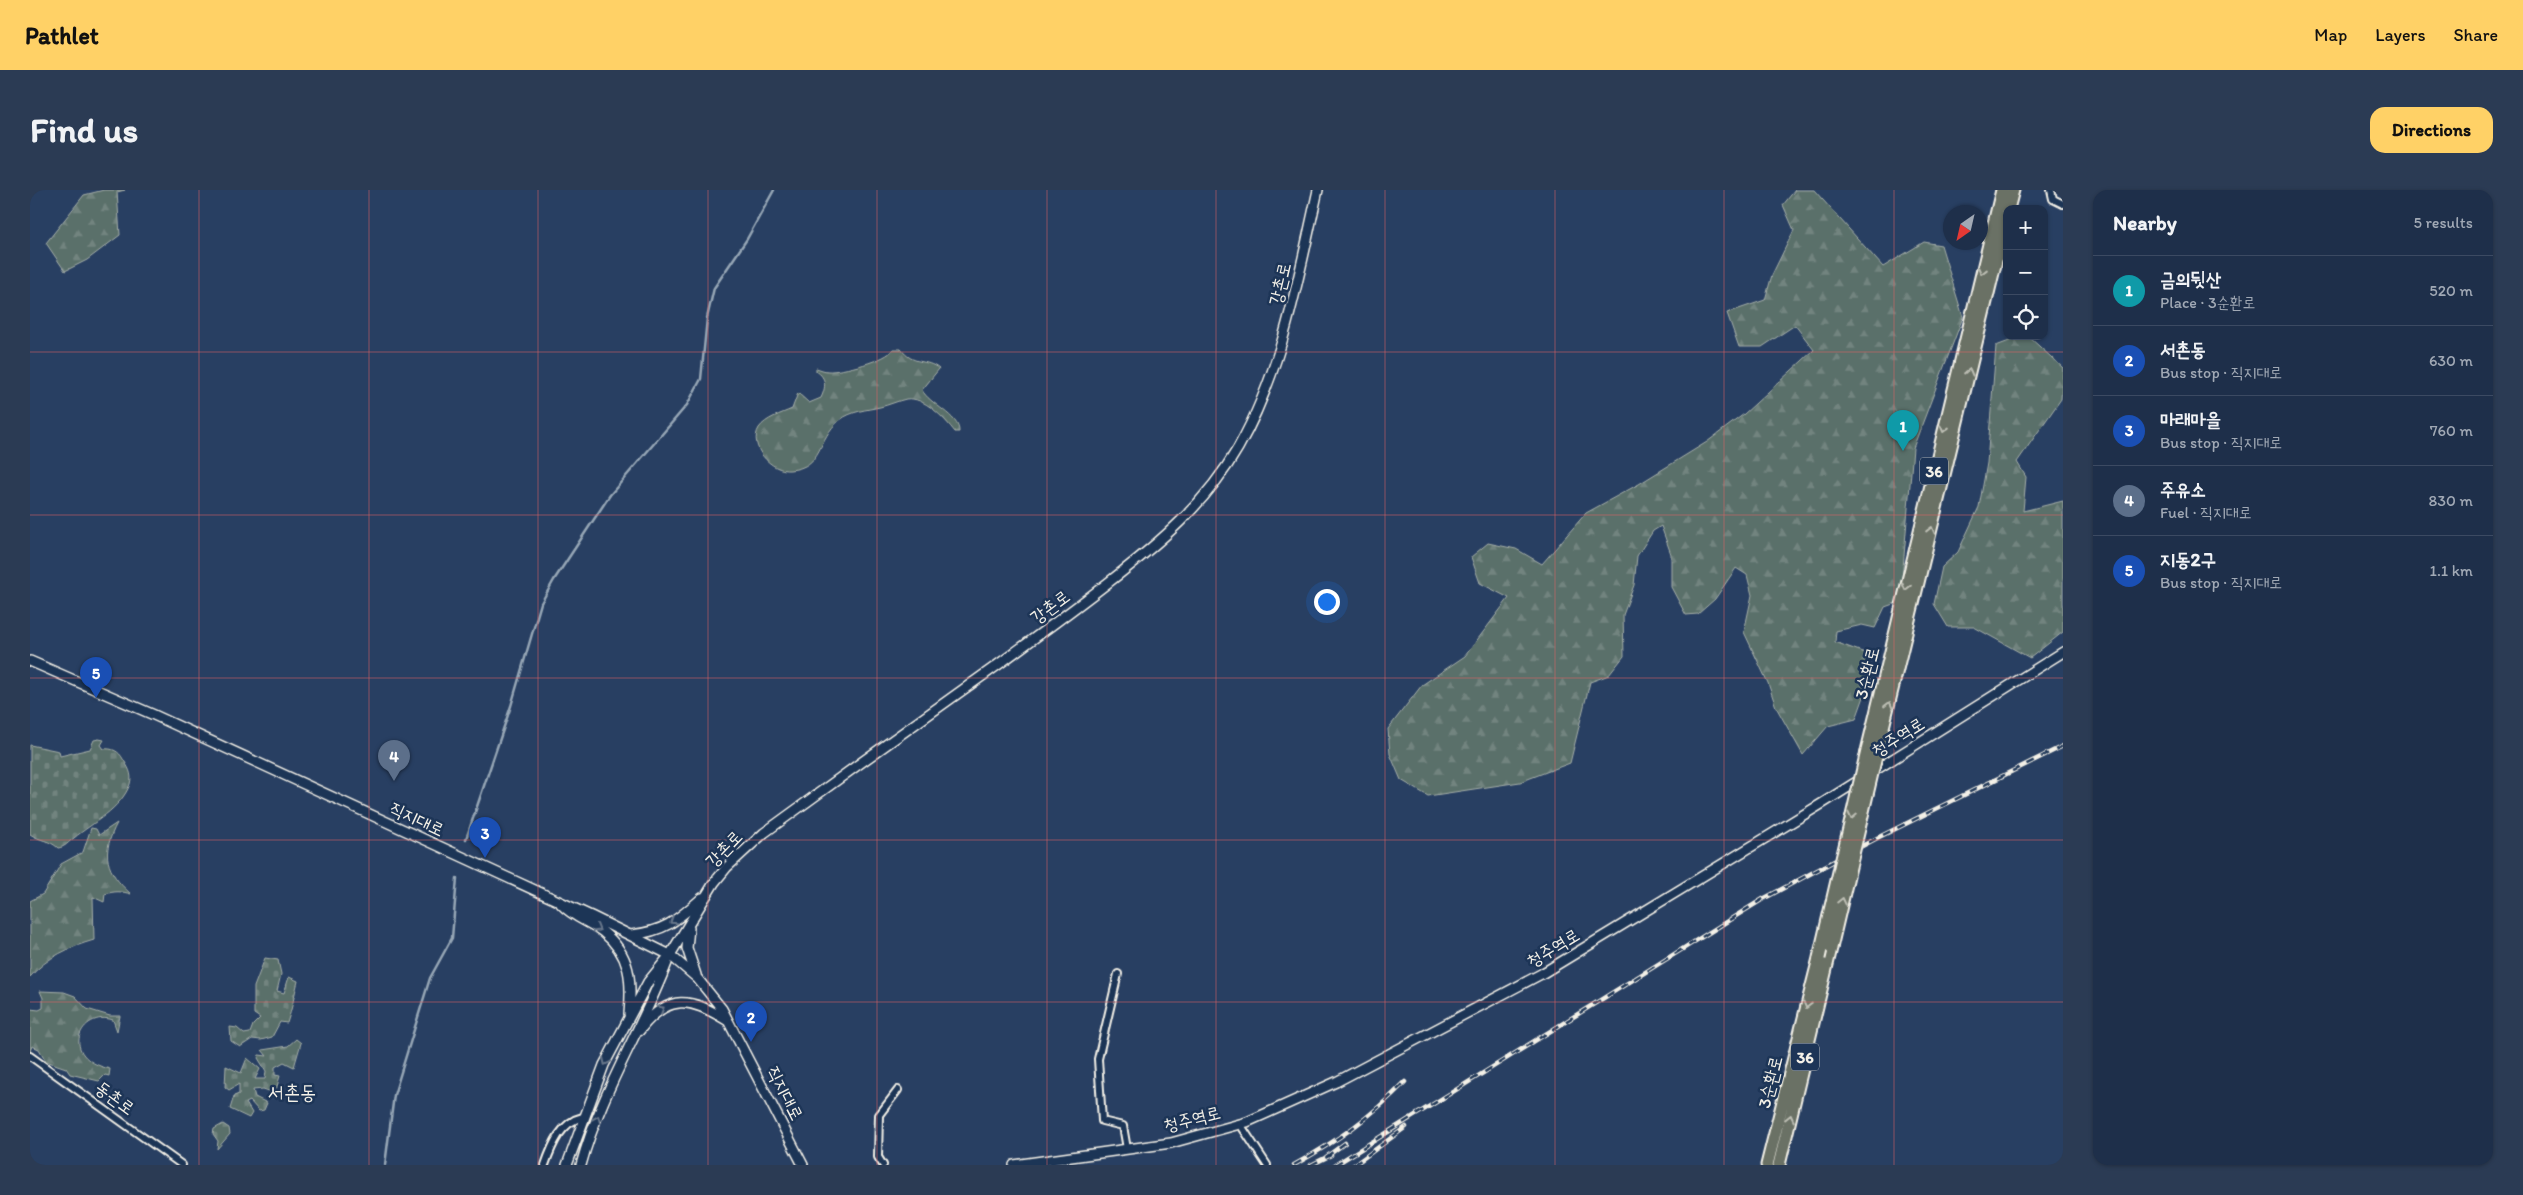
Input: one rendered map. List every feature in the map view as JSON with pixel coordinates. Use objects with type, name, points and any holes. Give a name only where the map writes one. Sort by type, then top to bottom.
[{"type":"highway","name":"3순환로","points":[[1779,1165],[1831,948],[1872,752],[2002,190]]},
{"type":"highway","points":[[2009,205],[2013,190]]},
{"type":"highway","name":"3순환로","points":[[1768,1165],[2003,231]]},
{"type":"main road","name":"강촌로","points":[[670,955],[708,893],[727,867],[764,833],[1062,619],[1156,546],[1210,490],[1237,449],[1262,402],[1280,350],[1318,190]]},
{"type":"main road","name":"청주역로","points":[[1014,1165],[1171,1143],[1240,1124],[1284,1107],[1336,1082],[1543,973],[1823,803],[2063,652]]},
{"type":"main road","name":"직지대로","points":[[30,661],[154,715],[558,901],[670,955],[697,978],[713,995],[730,1023],[803,1165]]},
{"type":"main road","points":[[630,935],[658,931],[683,914],[708,893]]},
{"type":"main road","points":[[558,901],[571,915],[603,932],[626,959],[632,985],[629,1019]]},
{"type":"main road","points":[[690,923],[686,948],[697,978]]},
{"type":"main road","points":[[567,1165],[604,1065],[648,982],[670,955]]},
{"type":"main road","points":[[581,1165],[590,1135],[629,1045],[657,990],[670,955]]},
{"type":"main road","points":[[629,1045],[651,1015],[668,1005],[683,1002],[697,1004],[730,1023]]},
{"type":"street","points":[[2051,190],[2052,199],[2063,204]]},
{"type":"street","points":[[1118,974],[1098,1059],[1102,1121],[1122,1126],[1126,1149]]},
{"type":"street","name":"동촌로","points":[[30,1056],[182,1165]]},
{"type":"street","points":[[882,1165],[878,1158],[879,1115],[898,1090]]},
{"type":"street","points":[[545,1165],[550,1150],[566,1125],[583,1118]]},
{"type":"street","points":[[1240,1124],[1267,1165]]},
{"type":"green space","points":[[104,190],[125,190],[117,192],[120,235],[87,260],[65,271],[46,243],[84,195]]},
{"type":"green space","points":[[1795,190],[1814,190],[1883,267],[1924,242],[1941,245],[1963,317],[1913,448],[1902,580],[1896,603],[1885,607],[1875,628],[1862,625],[1836,631],[1835,642],[1865,653],[1870,680],[1856,719],[1828,726],[1803,755],[1776,707],[1768,683],[1744,632],[1752,595],[1747,575],[1736,568],[1715,599],[1698,614],[1686,615],[1671,587],[1671,554],[1661,526],[1653,531],[1637,556],[1634,585],[1623,615],[1624,656],[1609,675],[1590,682],[1570,763],[1520,782],[1428,796],[1401,780],[1390,754],[1388,729],[1422,685],[1465,656],[1509,598],[1480,583],[1471,557],[1488,543],[1516,549],[1542,564],[1586,513],[1639,484],[1707,442],[1744,414],[1814,350],[1795,325],[1762,347],[1739,347],[1727,313],[1765,300],[1772,275],[1794,230],[1783,205]]},
{"type":"green space","points":[[2012,340],[2032,340],[2063,368],[2061,399],[2017,462],[2026,477],[2023,511],[2063,501],[2063,632],[2030,658],[1974,627],[1948,627],[1934,604],[1942,567],[1958,552],[1979,507],[1987,463],[1996,346]]},
{"type":"green space","points":[[893,349],[901,349],[910,358],[939,369],[922,390],[950,415],[958,426],[959,432],[955,432],[940,415],[927,405],[913,399],[906,399],[844,417],[832,427],[819,451],[809,464],[801,468],[783,470],[776,467],[763,456],[759,450],[756,435],[762,425],[792,409],[798,393],[809,403],[821,398],[824,390],[824,380],[816,371],[816,368],[834,371],[853,367],[883,357]]},
{"type":"green space","points":[[94,740],[104,740],[101,745],[104,749],[110,749],[119,754],[130,771],[130,784],[126,793],[105,815],[61,847],[58,848],[52,843],[30,834],[30,745],[59,751],[60,756],[90,749]]},
{"type":"green space","points":[[117,823],[109,844],[108,861],[116,878],[131,894],[112,892],[105,894],[104,902],[93,897],[94,940],[51,958],[30,977],[30,901],[43,894],[61,864],[83,852],[91,828],[96,829],[99,835]]},
{"type":"green space","points":[[265,958],[278,960],[281,974],[277,991],[284,993],[289,977],[298,981],[290,1013],[287,1023],[280,1022],[272,1037],[261,1040],[252,1039],[240,1047],[231,1041],[230,1027],[237,1028],[244,1034],[250,1033],[253,1025],[260,1018],[254,1014],[254,987]]},
{"type":"green space","points":[[40,991],[64,992],[75,996],[87,1009],[110,1016],[120,1016],[117,1031],[113,1020],[102,1018],[92,1021],[84,1028],[80,1036],[79,1045],[84,1055],[94,1063],[110,1069],[109,1076],[105,1075],[99,1081],[70,1074],[66,1068],[46,1061],[39,1049],[32,1046],[30,1051],[30,1009],[39,1010],[43,1008],[43,998]]},
{"type":"green space","points":[[296,1039],[301,1043],[294,1067],[284,1062],[275,1067],[275,1075],[280,1076],[275,1093],[263,1089],[253,1090],[255,1097],[267,1103],[264,1110],[259,1111],[250,1101],[246,1103],[252,1113],[249,1118],[230,1109],[234,1096],[239,1094],[239,1084],[229,1090],[225,1087],[226,1066],[241,1073],[247,1058],[260,1069],[255,1079],[265,1079],[266,1071],[258,1058],[259,1055],[267,1056],[262,1050],[288,1046]]},
{"type":"green space","points":[[223,1124],[229,1128],[230,1134],[217,1149],[218,1141],[213,1134],[214,1129]]},
{"type":"waterway","points":[[466,839],[511,706],[541,603],[610,495],[687,405],[701,379],[707,318],[714,288],[747,239],[774,190]]},
{"type":"waterway","points":[[385,1165],[394,1095],[430,978],[452,938],[457,878]]},
{"type":"railway","points":[[1335,1165],[1763,899],[1879,837],[2063,746]]},
{"type":"railway","points":[[1294,1165],[1352,1128],[1379,1107],[1405,1082]]},
{"type":"railway","points":[[1354,1165],[1406,1127]]},
{"type":"railway","points":[[1326,1157],[1345,1143]]},
{"type":"railway","points":[[1311,1165],[1331,1155]]},
{"type":"place","name":"금의뒷산","points":[[1903,451]]},
{"type":"place","name":"지동2구","points":[[96,698]]},
{"type":"place","name":"주유소","points":[[394,781]]},
{"type":"place","name":"마래마을","points":[[485,858]]},
{"type":"place","name":"서촌동","points":[[751,1042]]},
{"type":"district","name":"서촌동","points":[[292,1092]]}]
